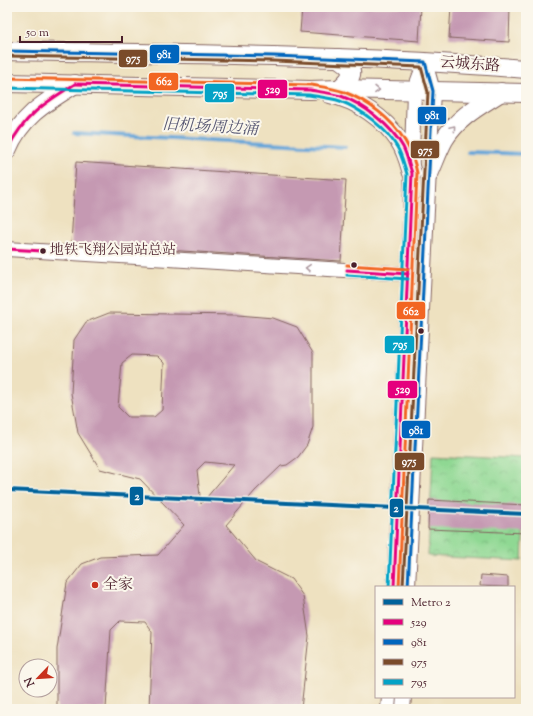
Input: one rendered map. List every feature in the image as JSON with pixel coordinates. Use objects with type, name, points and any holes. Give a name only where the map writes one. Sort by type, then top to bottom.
[{"type":"main road","name":"云城东路","points":[[7,51],[338,58],[526,69]]},
{"type":"main road","points":[[338,58],[350,68],[351,73],[350,78],[339,89]]},
{"type":"main road","name":"云城东路","points":[[7,83],[526,93]]},
{"type":"main road","points":[[7,150],[17,131],[29,116],[44,104],[75,84]]},
{"type":"main road","points":[[310,90],[341,96],[368,111],[382,121],[400,143],[406,155],[420,174],[453,127],[465,116],[500,92]]},
{"type":"street","points":[[408,586],[420,174],[414,91],[425,62]]},
{"type":"street","points":[[394,586],[408,274],[420,174],[433,91],[425,62]]},
{"type":"street","points":[[7,249],[408,274]]},
{"type":"street","points":[[388,709],[389,698]]},
{"type":"street","points":[[403,709],[404,698]]},
{"type":"green space","points":[[433,453],[526,458],[522,561],[428,556]]},
{"type":"building","points":[[302,7],[421,7],[419,41],[300,32]]},
{"type":"building","points":[[451,7],[510,7],[509,42],[449,38]]},
{"type":"building","points":[[76,162],[346,180],[341,261],[71,244]]},
{"type":"building","points":[[109,313],[238,315],[273,318],[297,327],[313,353],[313,427],[307,445],[298,457],[287,465],[281,466],[255,491],[226,525],[257,562],[291,579],[303,596],[309,636],[301,709],[149,709],[152,632],[145,622],[120,621],[111,630],[106,709],[57,709],[57,649],[67,583],[82,564],[100,557],[158,555],[184,525],[140,479],[100,469],[78,433],[71,393],[74,340],[86,322]],"holes":[[[132,355],[157,356],[164,363],[162,410],[154,417],[128,417],[118,407],[122,363]],[[205,462],[234,465],[201,504],[197,470]]]},
{"type":"building","points":[[429,500],[526,505],[526,533],[428,529]]},
{"type":"building","points":[[481,575],[508,577],[508,586],[480,586]]},
{"type":"waterway","name":"旧机场周边涌","points":[[74,133],[345,147]]},
{"type":"waterway","name":"旧机场周边涌","points":[[468,152],[526,154]]},
{"type":"metro line","name":"2","points":[[7,490],[526,514]]},
{"type":"transit line","name":"981","points":[[7,51],[274,56],[425,62],[433,91],[408,586]]},
{"type":"transit line","name":"975","points":[[7,56],[274,61],[421,67],[428,92],[403,586]]},
{"type":"transit line","name":"662","points":[[7,78],[311,85],[340,91],[362,100],[386,118],[400,133],[411,153],[417,173],[399,586]]},
{"type":"transit line","name":"529","points":[[75,84],[310,90],[329,93],[341,96],[358,104],[376,116],[398,139],[407,156],[412,173],[394,586]]},
{"type":"transit line","name":"529","points":[[7,150],[20,128],[36,111],[44,104],[75,84]]},
{"type":"transit line","name":"795","points":[[7,88],[309,95],[329,98],[348,104],[380,126],[392,140],[400,153],[407,174],[389,586]]},
{"type":"transit line","name":"529","points":[[7,249],[43,251]]},
{"type":"transit line","name":"662","points":[[347,265],[408,269]]},
{"type":"transit line","name":"529","points":[[347,270],[408,274]]},
{"type":"transit line","name":"795","points":[[347,275],[408,279]]},
{"type":"place","name":"地铁飞翔公园站总站","points":[[43,251]]},
{"type":"place","name":"全家","points":[[95,585]]}]
